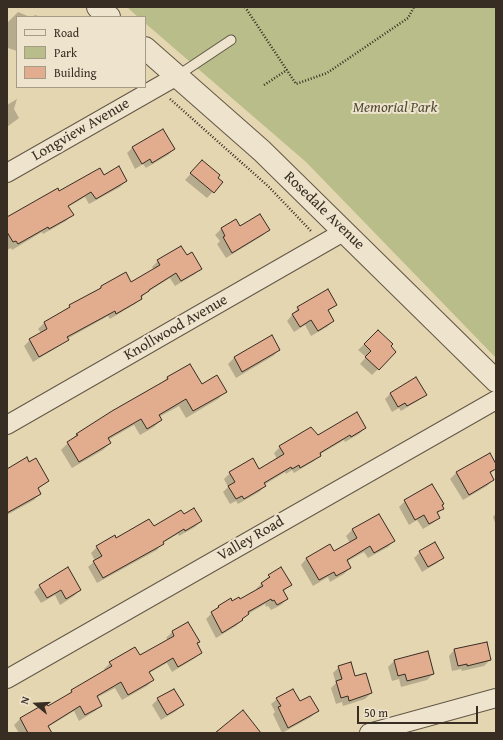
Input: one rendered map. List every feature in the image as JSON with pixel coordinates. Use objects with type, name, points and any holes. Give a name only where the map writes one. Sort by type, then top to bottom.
[{"type":"street","points":[[98,7],[109,16]]},
{"type":"street","name":"Rosedale Avenue","points":[[146,49],[262,151],[496,381]]},
{"type":"street","name":"Longview Avenue","points":[[7,173],[176,76]]},
{"type":"street","name":"Knollwood Avenue","points":[[7,425],[345,232]]},
{"type":"street","name":"Valley Road","points":[[7,679],[496,400]]},
{"type":"street","points":[[369,733],[496,698]]},
{"type":"lane","points":[[176,76],[231,40]]},
{"type":"path","points":[[245,7],[296,84],[327,73],[408,18],[414,7]]},
{"type":"path","points":[[264,85],[287,70]]},
{"type":"path","points":[[167,96],[268,187],[312,231]]},
{"type":"green space","name":"Memorial Park","points":[[127,7],[496,7],[496,358],[306,162],[146,24],[146,16],[137,16]]},
{"type":"building","points":[[163,129],[175,149],[152,163],[150,159],[142,164],[132,147]]},
{"type":"building","points":[[202,160],[220,175],[218,178],[223,182],[214,193],[190,173]]},
{"type":"building","points":[[119,166],[127,181],[96,199],[91,192],[68,206],[74,215],[49,229],[48,227],[18,244],[16,241],[13,242],[7,232],[7,217],[58,188],[59,191],[100,168],[104,175]]},
{"type":"building","points":[[260,214],[270,230],[232,253],[223,237],[225,236],[221,228],[236,219],[240,226]]},
{"type":"building","points":[[181,246],[187,255],[192,252],[202,269],[181,281],[176,273],[141,296],[142,299],[116,314],[115,311],[67,337],[69,340],[39,357],[29,339],[47,329],[44,322],[70,307],[69,305],[101,288],[101,286],[126,272],[131,282],[160,265],[157,260]]},
{"type":"building","points":[[328,289],[337,305],[328,310],[334,321],[318,331],[311,320],[300,327],[292,314],[299,310],[297,307]]},
{"type":"building","points":[[378,330],[393,344],[391,346],[396,352],[379,370],[365,357],[371,351],[364,344]]},
{"type":"building","points":[[272,335],[280,350],[242,372],[234,357]]},
{"type":"building","points":[[190,364],[202,384],[217,375],[227,392],[193,411],[186,399],[159,415],[162,420],[147,429],[141,419],[108,438],[111,443],[79,462],[67,442],[78,435],[76,434],[112,411],[168,379],[167,377]]},
{"type":"building","points":[[416,377],[427,395],[407,406],[405,403],[398,407],[390,393]]},
{"type":"building","points":[[357,412],[366,428],[351,437],[350,435],[320,453],[321,456],[300,468],[299,465],[292,469],[291,467],[264,483],[266,486],[244,499],[242,496],[236,499],[228,486],[235,482],[229,472],[253,458],[259,469],[284,454],[279,446],[311,427],[318,435]]},
{"type":"building","points":[[490,453],[496,464],[496,469],[490,472],[494,480],[469,495],[456,472]]},
{"type":"building","points":[[27,457],[29,462],[36,458],[49,481],[38,488],[41,494],[7,513],[7,469]]},
{"type":"building","points":[[432,484],[444,504],[442,505],[444,509],[437,512],[440,518],[429,524],[424,515],[415,520],[404,500]]},
{"type":"building","points":[[194,508],[202,521],[185,531],[184,529],[163,542],[164,544],[103,578],[93,561],[102,556],[96,546],[115,535],[116,538],[149,519],[154,526],[181,510],[184,514]]},
{"type":"building","points":[[379,514],[395,541],[374,553],[370,546],[347,560],[351,568],[336,576],[334,572],[319,580],[306,558],[330,544],[334,551],[357,538],[352,529]]},
{"type":"building","points":[[435,542],[444,558],[428,567],[419,551]]},
{"type":"building","points":[[68,567],[81,590],[66,599],[61,590],[47,598],[39,585]]},
{"type":"building","points":[[281,567],[292,585],[283,590],[288,599],[277,605],[274,600],[272,601],[271,599],[248,612],[249,614],[242,619],[243,620],[222,633],[211,612],[231,598],[232,601],[239,597],[240,599],[263,586],[261,583],[270,577],[268,575]]},
{"type":"building","points":[[188,622],[200,642],[197,643],[202,653],[178,667],[173,658],[149,672],[154,680],[128,695],[121,682],[97,696],[102,706],[85,715],[80,706],[48,726],[52,733],[28,733],[20,718],[46,703],[48,706],[72,692],[71,690],[112,666],[109,662],[135,647],[140,655],[174,636],[172,631]]},
{"type":"building","points":[[487,642],[491,660],[467,666],[467,664],[458,666],[454,649]]},
{"type":"building","points":[[428,651],[434,674],[407,681],[405,674],[398,676],[394,660]]},
{"type":"building","points":[[351,662],[355,676],[366,673],[372,693],[349,701],[348,696],[341,698],[336,681],[342,679],[338,666]]},
{"type":"building","points":[[174,689],[184,705],[167,715],[157,698]]},
{"type":"building","points":[[293,689],[300,701],[310,696],[319,711],[288,728],[278,707],[281,706],[276,698]]},
{"type":"building","points":[[243,710],[261,733],[215,733]]}]
